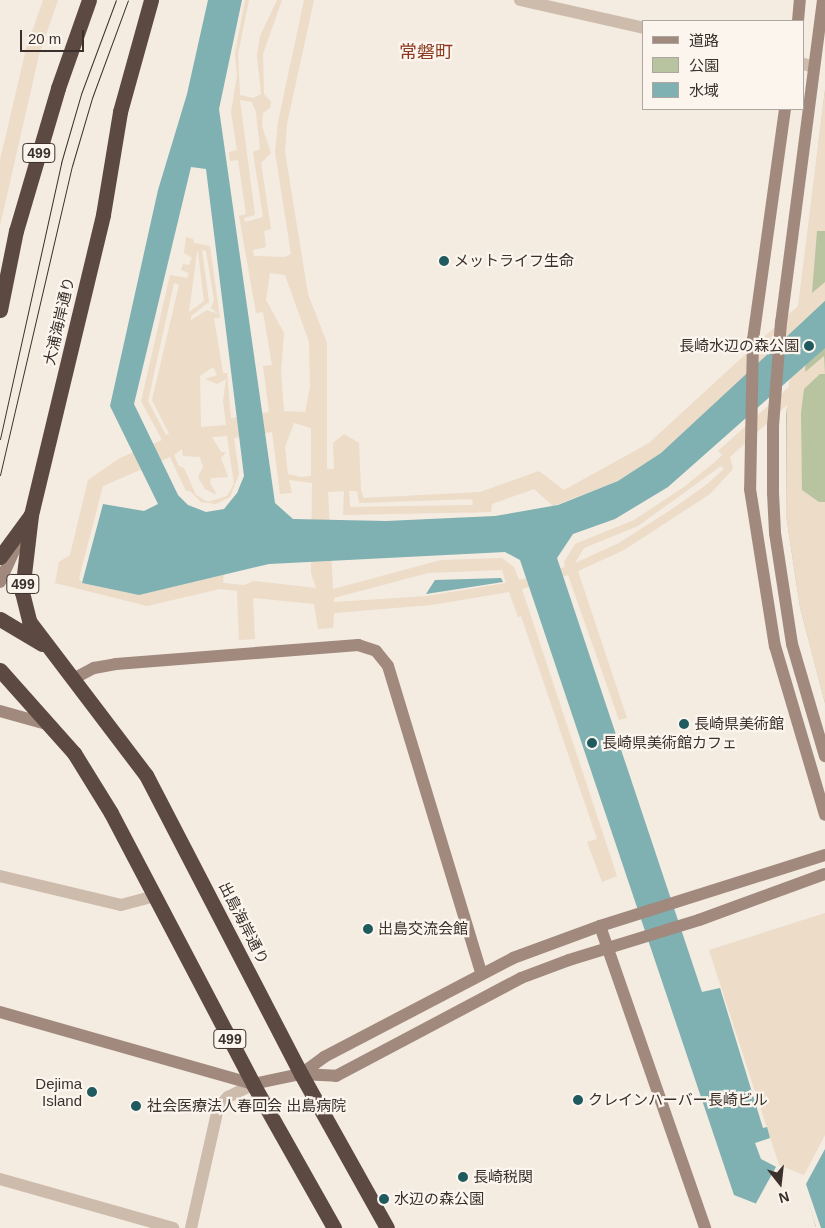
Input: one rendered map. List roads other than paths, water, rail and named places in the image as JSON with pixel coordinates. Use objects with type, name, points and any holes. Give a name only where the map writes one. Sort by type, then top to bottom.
[{"type":"highway","name":"499","points":[[0,310],[16,231],[58,88],[89,0]]},
{"type":"highway","name":"大浦海岸通り","points":[[47,647],[29,621],[22,592],[31,515],[103,215],[120,112],[151,0]]},
{"type":"highway","points":[[0,557],[31,515]]},
{"type":"highway","points":[[0,619],[47,647]]},
{"type":"highway","name":"出島海岸通り","points":[[47,647],[146,775],[301,1074],[387,1228]]},
{"type":"highway","name":"499","points":[[0,670],[74,753],[111,813],[253,1084],[334,1228]]},
{"type":"street","points":[[520,0],[642,28]]},
{"type":"street","points":[[798,20],[800,0]]},
{"type":"street","points":[[805,101],[809,66],[823,0]]},
{"type":"street","points":[[785,110],[753,339],[750,489],[770,617],[825,815]]},
{"type":"street","points":[[804,110],[780,322],[773,425],[773,509],[781,581],[792,644],[825,756]]},
{"type":"street","points":[[0,582],[31,515]]},
{"type":"street","points":[[73,679],[94,668],[116,664],[358,645],[376,651],[388,666],[481,972]]},
{"type":"street","points":[[0,712],[50,725]]},
{"type":"street","points":[[301,1074],[324,1057],[481,972],[600,926],[825,855]]},
{"type":"street","points":[[191,1228],[218,1108],[228,1097],[253,1084],[301,1074],[336,1076],[521,978],[699,920],[825,874]]},
{"type":"street","points":[[0,876],[121,905],[155,896]]},
{"type":"street","points":[[600,926],[705,1228]]},
{"type":"street","points":[[0,1012],[253,1084]]},
{"type":"street","points":[[0,1179],[173,1228]]},
{"type":"water","points":[[208,0],[242,0],[219,109],[275,503],[293,519],[386,521],[495,516],[558,505],[618,481],[661,453],[825,301],[825,348],[668,487],[615,519],[573,534],[557,558],[702,992],[720,988],[763,1128],[767,1127],[770,1138],[755,1143],[761,1159],[801,1180],[816,1227],[734,1195],[520,560],[505,552],[269,564],[139,595],[82,583],[103,504],[144,511],[158,504],[110,406],[158,190],[187,94]],"holes":[[[191,167],[206,169],[244,476],[237,493],[224,509],[206,512],[188,505],[178,495],[134,404]]]},
{"type":"water","points":[[501,578],[503,582],[426,594],[435,580]]},
{"type":"water","points":[[825,1149],[825,1228],[821,1228],[806,1184]]},
{"type":"tram line","points":[[0,439],[61,163],[81,94],[116,0]]},
{"type":"tram line","points":[[0,475],[72,166],[92,98],[128,0]]},
{"type":"place","name":"メットライフ生命","points":[[444,261]]},
{"type":"place","name":"長崎水辺の森公園","points":[[809,346]]},
{"type":"place","name":"長崎県美術館","points":[[684,724]]},
{"type":"place","name":"長崎県美術館カフェ","points":[[592,743]]},
{"type":"place","name":"出島交流会館","points":[[368,929]]},
{"type":"place","name":"Dejima Island","points":[[92,1092]]},
{"type":"place","name":"クレインハーバー長崎ビル","points":[[578,1100]]},
{"type":"place","name":"社会医療法人春回会 出島病院","points":[[136,1106]]},
{"type":"place","name":"長崎税関","points":[[463,1177]]},
{"type":"place","name":"水辺の森公園","points":[[384,1199]]},
{"type":"district","name":"常磐町","points":[[426,52]]}]
